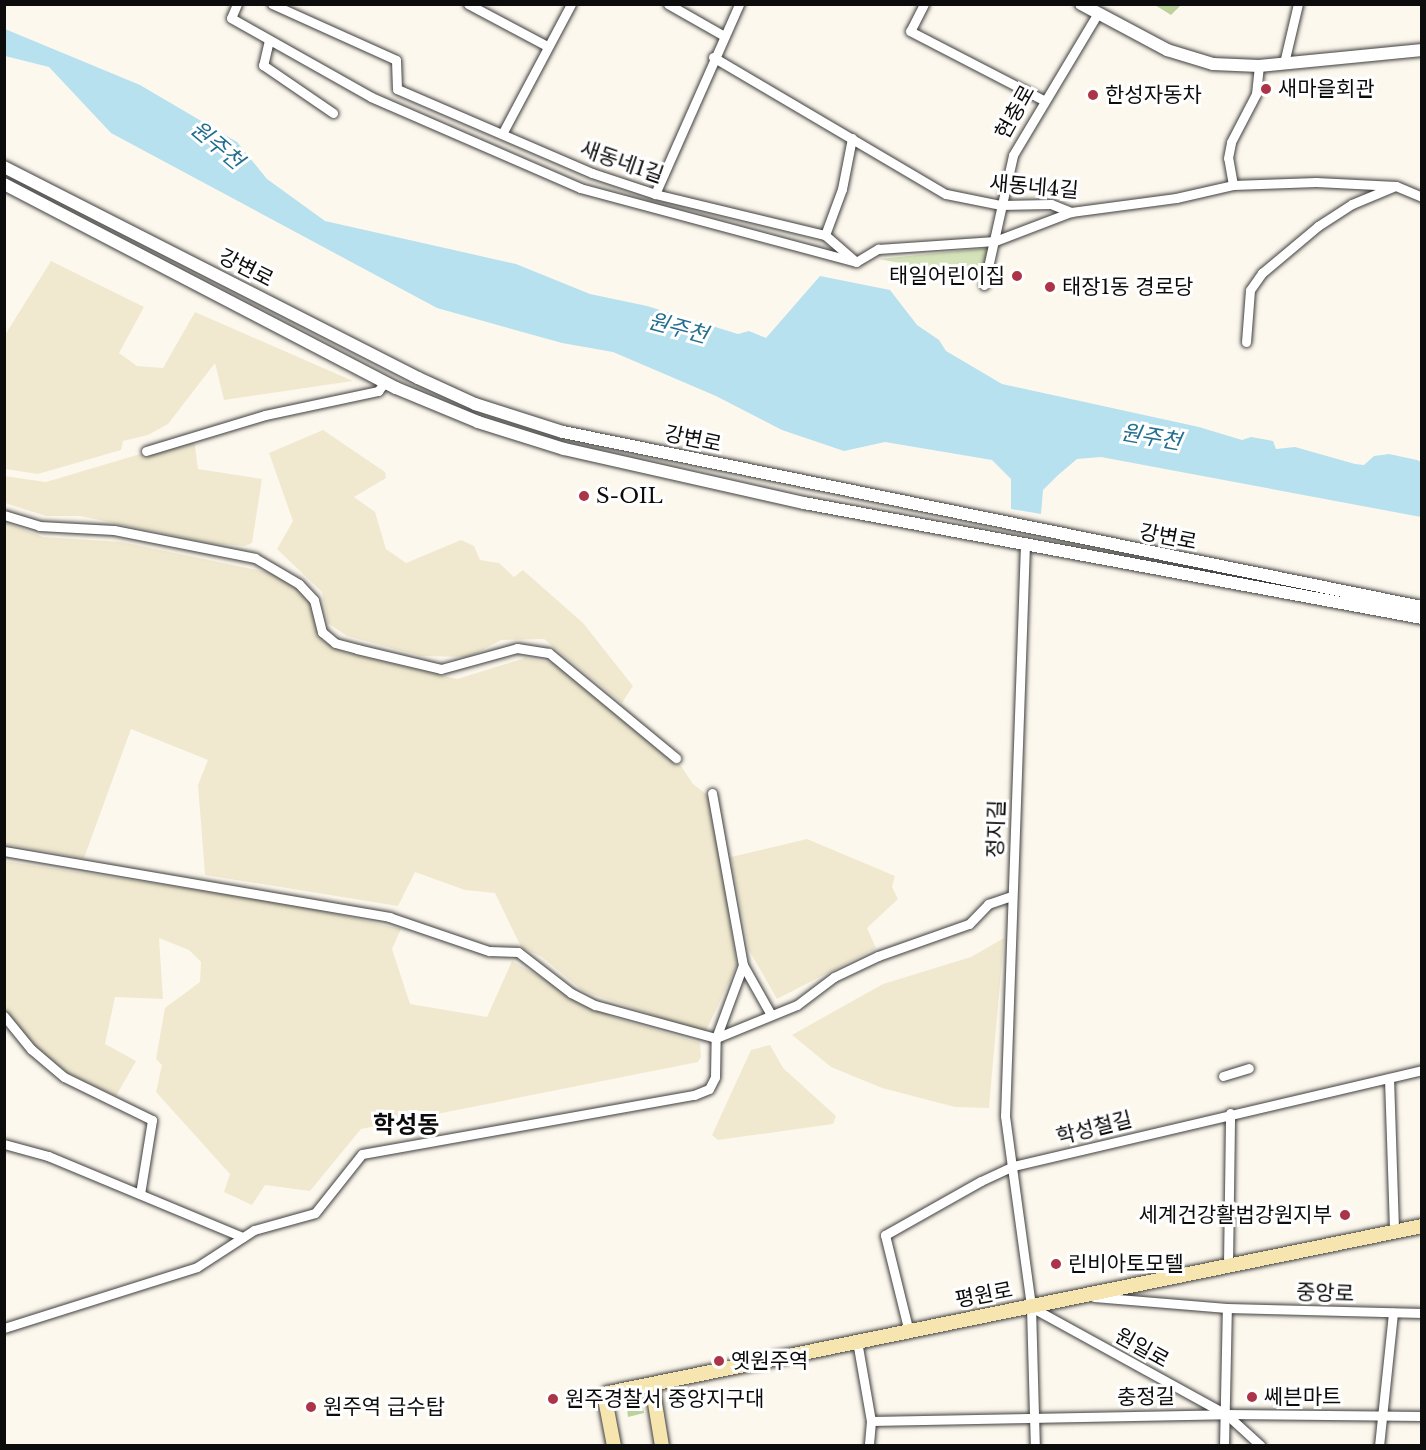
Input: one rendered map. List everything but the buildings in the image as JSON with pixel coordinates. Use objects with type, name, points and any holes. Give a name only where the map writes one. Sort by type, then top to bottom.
[{"type":"main road","name":"평원로","points":[[614,1446],[605,1396],[857,1341],[1422,1226]]},
{"type":"main road","points":[[652,1385],[662,1446]]},
{"type":"street","points":[[237,4],[231,18],[371,97],[580,189],[856,262],[878,249],[994,241],[1071,212]]},
{"type":"street","name":"새동네1길","points":[[272,4],[396,60],[398,89],[592,173],[655,194],[825,235],[856,262]]},
{"type":"street","points":[[468,4],[547,46]]},
{"type":"street","points":[[502,134],[570,4]]},
{"type":"street","points":[[668,4],[724,36]]},
{"type":"street","points":[[655,194],[713,57],[739,4]]},
{"type":"street","points":[[924,4],[910,31],[1043,100]]},
{"type":"street","points":[[1081,4],[1167,50],[1213,64],[1259,66],[1422,50]]},
{"type":"street","points":[[1284,63],[1298,4]]},
{"type":"street","name":"현충로","points":[[984,285],[1013,155],[1043,100],[1098,13]]},
{"type":"street","points":[[269,40],[263,65],[333,113]]},
{"type":"street","name":"새동네4길","points":[[713,57],[946,194],[1000,206],[1051,204],[1071,212],[1176,198],[1233,185],[1362,182],[1396,186],[1422,197]]},
{"type":"street","points":[[1233,185],[1228,158],[1231,142],[1256,94],[1259,66]]},
{"type":"street","points":[[825,235],[842,189],[852,138]]},
{"type":"street","name":"강변로","points":[[4,166],[475,404],[563,432],[1026,529],[1422,607]]},
{"type":"street","name":"강변로","points":[[4,184],[384,382],[478,422],[657,473],[1422,618]]},
{"type":"street","points":[[1246,342],[1250,290],[1262,273],[1318,226],[1352,204],[1396,186]]},
{"type":"street","points":[[146,451],[265,416],[378,390],[384,382]]},
{"type":"street","points":[[4,515],[39,526],[114,530],[255,558],[299,584],[314,600],[322,632],[335,643],[357,649],[441,669],[462,666],[517,648],[549,653],[676,758]]},
{"type":"street","points":[[1025,544],[1026,529]]},
{"type":"street","name":"정지길","points":[[1025,544],[1005,1116],[1031,1307],[1035,1446]]},
{"type":"street","points":[[712,793],[743,965],[770,1013]]},
{"type":"street","points":[[4,851],[389,916],[489,951],[518,952],[571,993],[595,1005],[716,1038],[770,1013],[797,1005],[834,976],[878,956],[969,924],[988,904],[1011,896]]},
{"type":"street","points":[[4,1328],[197,1267],[254,1230],[315,1214],[362,1154],[694,1095],[708,1089],[715,1077],[716,1038],[743,965]]},
{"type":"street","points":[[4,1016],[31,1049],[64,1077],[152,1120],[140,1194]]},
{"type":"street","points":[[1223,1076],[1248,1068]]},
{"type":"street","name":"학성철길","points":[[909,1332],[885,1235],[1013,1166],[1230,1113],[1422,1070]]},
{"type":"street","points":[[1389,1078],[1394,1232]]},
{"type":"street","points":[[1228,1264],[1230,1113]]},
{"type":"street","points":[[4,1144],[48,1156],[243,1238]]},
{"type":"street","name":"중앙로","points":[[1083,1296],[1227,1308],[1422,1313]]},
{"type":"street","name":"원일로","points":[[1031,1307],[1226,1414],[1261,1446]]},
{"type":"street","points":[[1224,1446],[1227,1308]]},
{"type":"street","points":[[1379,1446],[1393,1313]]},
{"type":"street","points":[[857,1341],[871,1421],[869,1446]]},
{"type":"street","name":"충정길","points":[[871,1421],[1226,1414],[1422,1416]]},
{"type":"shaded area","points":[[51,261],[144,307],[119,353],[137,366],[163,368],[195,312],[353,381],[224,400],[215,363],[168,424],[148,435],[123,441],[121,450],[38,474],[5,469],[5,335]]},
{"type":"shaded area","points":[[323,430],[385,472],[386,478],[354,497],[375,512],[386,549],[406,563],[461,540],[474,546],[480,560],[499,563],[514,577],[523,570],[583,623],[633,686],[622,703],[544,639],[501,640],[469,657],[421,656],[347,636],[328,623],[322,592],[277,549],[293,521],[269,453]]},
{"type":"shaded area","points":[[194,438],[198,469],[262,479],[252,543],[245,546],[211,543],[80,516],[46,516],[5,503],[4,476],[46,482]]},
{"type":"shaded area","points":[[4,522],[43,537],[122,542],[276,574],[299,588],[316,605],[322,640],[343,652],[457,679],[525,658],[560,664],[625,722],[675,757],[693,784],[710,797],[737,965],[705,1033],[583,991],[542,957],[521,947],[495,893],[465,890],[415,872],[398,906],[205,875],[198,785],[208,760],[131,729],[84,858],[5,844]]},
{"type":"shaded area","points":[[807,839],[895,876],[892,887],[898,899],[867,928],[876,948],[777,999],[749,950],[731,857]]},
{"type":"shaded area","points":[[4,861],[291,904],[401,929],[392,949],[410,1004],[487,1017],[512,961],[612,1017],[700,1043],[701,1057],[698,1062],[361,1129],[310,1191],[265,1185],[252,1205],[224,1192],[230,1174],[156,1092],[162,1065],[156,1059],[165,1008],[200,982],[201,962],[189,950],[159,938],[163,999],[115,997],[105,1044],[136,1061],[116,1096],[58,1069],[24,1039],[5,1015]]},
{"type":"shaded area","points":[[1004,938],[989,1108],[955,1107],[882,1088],[831,1067],[792,1035],[883,984],[971,957]]},
{"type":"shaded area","points":[[770,1045],[783,1068],[836,1116],[833,1124],[718,1140],[712,1135],[751,1050]]},
{"type":"green space","points":[[1155,5],[1181,5],[1171,15]]},
{"type":"green space","points":[[988,248],[982,279],[879,259]]},
{"type":"green space","points":[[630,1396],[641,1398],[644,1413],[628,1417],[626,1400]]},
{"type":"water","name":"원주천","points":[[5,29],[140,85],[237,142],[267,179],[325,221],[516,264],[590,294],[647,306],[738,334],[749,331],[766,338],[820,276],[890,290],[917,325],[939,340],[946,351],[1002,384],[1199,427],[1242,440],[1251,437],[1273,441],[1276,449],[1295,447],[1355,464],[1364,465],[1374,456],[1389,454],[1417,460],[1421,462],[1421,517],[1101,457],[1077,459],[1057,476],[1043,490],[1041,514],[1011,509],[1011,479],[992,460],[885,442],[844,451],[782,430],[716,396],[613,352],[562,343],[437,308],[111,133],[49,67],[5,56]]},
{"type":"place","name":"새마을회관","points":[[1266,89]]},
{"type":"place","name":"한성자동차","points":[[1093,95]]},
{"type":"place","name":"태일어린이집","points":[[1017,276]]},
{"type":"place","name":"태장1동 경로당","points":[[1050,287]]},
{"type":"place","name":"S-OIL","points":[[584,496]]},
{"type":"place","name":"세계건강활법강원지부","points":[[1345,1215]]},
{"type":"place","name":"린비아토모텔","points":[[1056,1264]]},
{"type":"place","name":"옛원주역","points":[[719,1361]]},
{"type":"place","name":"쎄븐마트","points":[[1252,1397]]},
{"type":"place","name":"원주경찰서 중앙지구대","points":[[553,1399]]},
{"type":"place","name":"원주역 급수탑","points":[[311,1407]]},
{"type":"district","name":"학성동","points":[[406,1125]]}]
